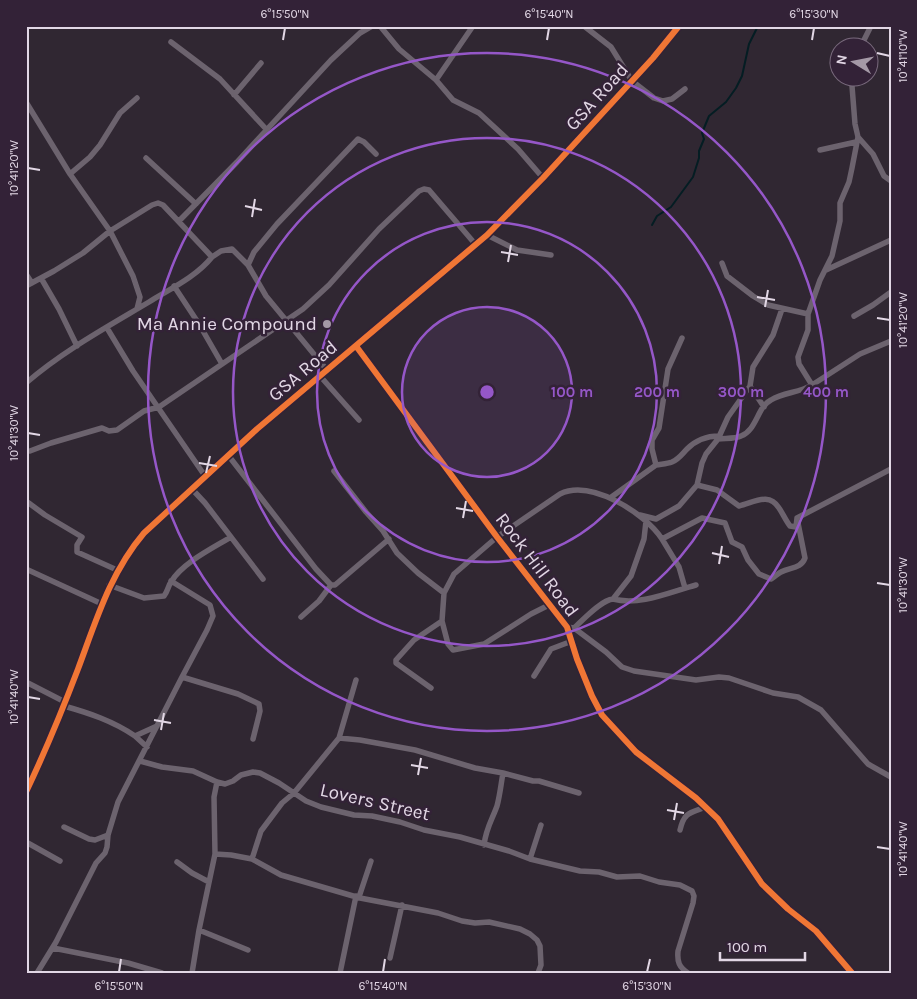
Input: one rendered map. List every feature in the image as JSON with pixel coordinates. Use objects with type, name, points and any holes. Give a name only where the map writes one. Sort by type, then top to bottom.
[{"type":"street","points":[[179,221],[238,162],[266,129],[331,60],[360,33],[372,26]]},
{"type":"street","points":[[380,26],[399,49],[436,80],[453,100],[479,114],[505,137],[543,178]]},
{"type":"street","points":[[436,80],[473,26]]},
{"type":"street","points":[[584,26],[611,47],[632,81],[654,98],[663,101],[672,99],[685,89]]},
{"type":"street","name":"GSA Road","points":[[26,792],[64,704],[109,585],[130,549],[144,533],[228,455],[487,235],[543,178],[632,81],[679,26]]},
{"type":"street","points":[[865,38],[871,26]]},
{"type":"street","points":[[171,42],[182,52],[210,70],[266,129]]},
{"type":"street","points":[[234,95],[261,64]]},
{"type":"street","points":[[812,385],[798,361],[808,330],[808,314],[820,280],[832,256],[840,221],[840,203],[849,182],[857,140],[852,88]]},
{"type":"street","points":[[70,174],[90,157],[100,145],[120,113],[137,98]]},
{"type":"street","points":[[26,102],[70,174],[110,231],[133,276],[140,297],[146,303]]},
{"type":"street","points":[[248,265],[254,252],[277,224],[358,139],[364,142],[376,154]]},
{"type":"street","points":[[820,150],[857,140]]},
{"type":"street","points":[[857,140],[873,154],[884,176],[891,181]]},
{"type":"street","points":[[146,158],[196,204]]},
{"type":"street","points":[[30,451],[102,428],[110,431],[117,430],[144,411],[159,407],[286,320],[316,297],[379,229],[419,190],[429,190],[476,245]]},
{"type":"street","points":[[26,274],[29,284],[41,278],[83,252],[110,231],[152,204],[158,203],[163,205],[179,221],[187,233],[212,257]]},
{"type":"street","points":[[487,235],[517,250],[551,256]]},
{"type":"street","points":[[826,270],[891,240]]},
{"type":"street","points":[[26,383],[77,346],[190,276],[212,257],[227,249],[232,249],[248,265],[266,296],[327,370]]},
{"type":"street","points":[[722,263],[724,273],[742,289],[768,305],[808,314]]},
{"type":"street","points":[[41,278],[77,346]]},
{"type":"street","points":[[174,286],[222,364]]},
{"type":"street","points":[[854,316],[891,292]]},
{"type":"street","points":[[137,309],[140,297]]},
{"type":"street","points":[[638,514],[656,519],[663,516],[679,506],[697,485],[704,458],[718,438],[728,417],[750,386],[753,367],[773,335],[782,308]]},
{"type":"street","points":[[108,328],[133,371],[205,476]]},
{"type":"street","points":[[656,465],[652,440],[659,428],[668,369],[682,338]]},
{"type":"street","points":[[610,498],[656,465],[671,463],[681,457],[686,450],[699,440],[709,436],[718,438],[741,436],[751,429],[768,401],[796,393],[860,354],[891,341]]},
{"type":"street","name":"Rock Hill Road","points":[[356,346],[497,537],[567,627],[577,660],[602,715],[636,752],[706,807],[718,819],[762,884],[788,909],[816,931],[852,973]]},
{"type":"street","points":[[320,376],[359,420]]},
{"type":"street","points":[[750,386],[764,406]]},
{"type":"street","points":[[228,455],[316,569],[331,585]]},
{"type":"street","points":[[797,518],[891,469]]},
{"type":"street","points":[[334,471],[389,539],[394,550],[418,574],[444,593]]},
{"type":"street","points":[[697,485],[717,490],[740,506],[764,499],[771,500],[776,504],[790,526],[796,527],[797,518]]},
{"type":"street","points":[[191,488],[263,578]]},
{"type":"street","points":[[549,605],[531,614],[484,644],[453,650],[448,644],[442,621],[444,593],[454,574],[497,537],[566,490],[593,492],[610,498],[638,514],[655,529],[662,539],[679,567],[685,588]]},
{"type":"street","points":[[26,502],[82,537],[77,546],[77,552],[117,570]]},
{"type":"street","points":[[662,539],[702,518],[725,523],[732,542],[742,547],[759,574],[771,579],[781,572],[802,565],[804,562],[805,558],[797,518]]},
{"type":"street","points":[[613,600],[631,576],[644,539],[646,521]]},
{"type":"street","points":[[109,585],[144,598],[164,596],[171,582],[195,559],[231,537]]},
{"type":"street","points":[[301,617],[319,601],[331,585],[335,585],[389,539]]},
{"type":"street","points":[[26,569],[102,604]]},
{"type":"street","points":[[37,973],[53,948],[92,874],[93,868],[105,853],[108,834],[118,802],[148,747],[213,616],[210,605],[171,582]]},
{"type":"street","points":[[574,628],[609,600],[625,603],[649,599],[696,585]]},
{"type":"street","points":[[431,688],[396,663],[414,640],[442,621]]},
{"type":"street","points":[[567,627],[574,628],[606,652],[622,667],[634,671],[696,680],[719,676],[773,693],[798,697],[821,710],[868,764],[891,777]]},
{"type":"street","points":[[534,676],[551,649],[572,641]]},
{"type":"street","points":[[182,677],[238,694],[259,704],[260,711],[254,740]]},
{"type":"street","points":[[252,859],[261,830],[339,738],[356,680]]},
{"type":"street","points":[[26,682],[64,704],[121,726],[148,747]]},
{"type":"street","points":[[135,736],[157,726]]},
{"type":"street","points":[[339,738],[415,750],[475,768],[539,781],[579,793]]},
{"type":"street","points":[[140,761],[162,767],[193,771],[217,782],[214,797],[215,854],[192,973]]},
{"type":"street","name":"Lovers Street","points":[[217,782],[225,784],[241,775],[253,772],[260,773],[321,808],[354,816],[372,816],[400,822],[424,830],[460,837],[530,859],[580,871],[599,872],[617,877],[640,876],[659,882],[680,885],[692,891],[694,896],[677,959],[681,968],[688,973]]},
{"type":"street","points":[[484,845],[488,826],[498,802],[503,773]]},
{"type":"street","points":[[680,830],[684,817],[687,814],[706,807]]},
{"type":"street","points":[[530,859],[541,825]]},
{"type":"street","points":[[64,827],[89,839],[96,840],[108,834]]},
{"type":"street","points":[[26,842],[60,861]]},
{"type":"street","points":[[215,854],[252,859],[281,875],[358,897],[438,913],[462,922],[489,922],[510,926],[530,934],[537,940],[540,946],[541,966],[538,973]]},
{"type":"street","points":[[340,973],[358,897],[370,861]]},
{"type":"street","points":[[177,862],[209,882]]},
{"type":"street","points":[[390,958],[402,905]]},
{"type":"street","points":[[199,930],[248,950]]},
{"type":"street","points":[[53,948],[118,961],[162,973]]},
{"type":"waterway","points":[[652,225],[657,216],[671,207],[693,177],[704,139],[702,133],[709,116],[726,102],[736,88],[742,76],[749,44],[758,26]]},
{"type":"cycle path","points":[[26,792],[60,716],[105,598],[122,564],[144,533],[257,429],[487,235],[543,178],[653,58],[679,26]]},
{"type":"cycle path","points":[[356,346],[497,537],[567,627],[577,659],[602,715],[636,752],[696,798],[718,819],[762,884],[788,909],[816,931],[852,973]]},
{"type":"place","name":"Ma Annie Compound","points":[[327,324]]}]
